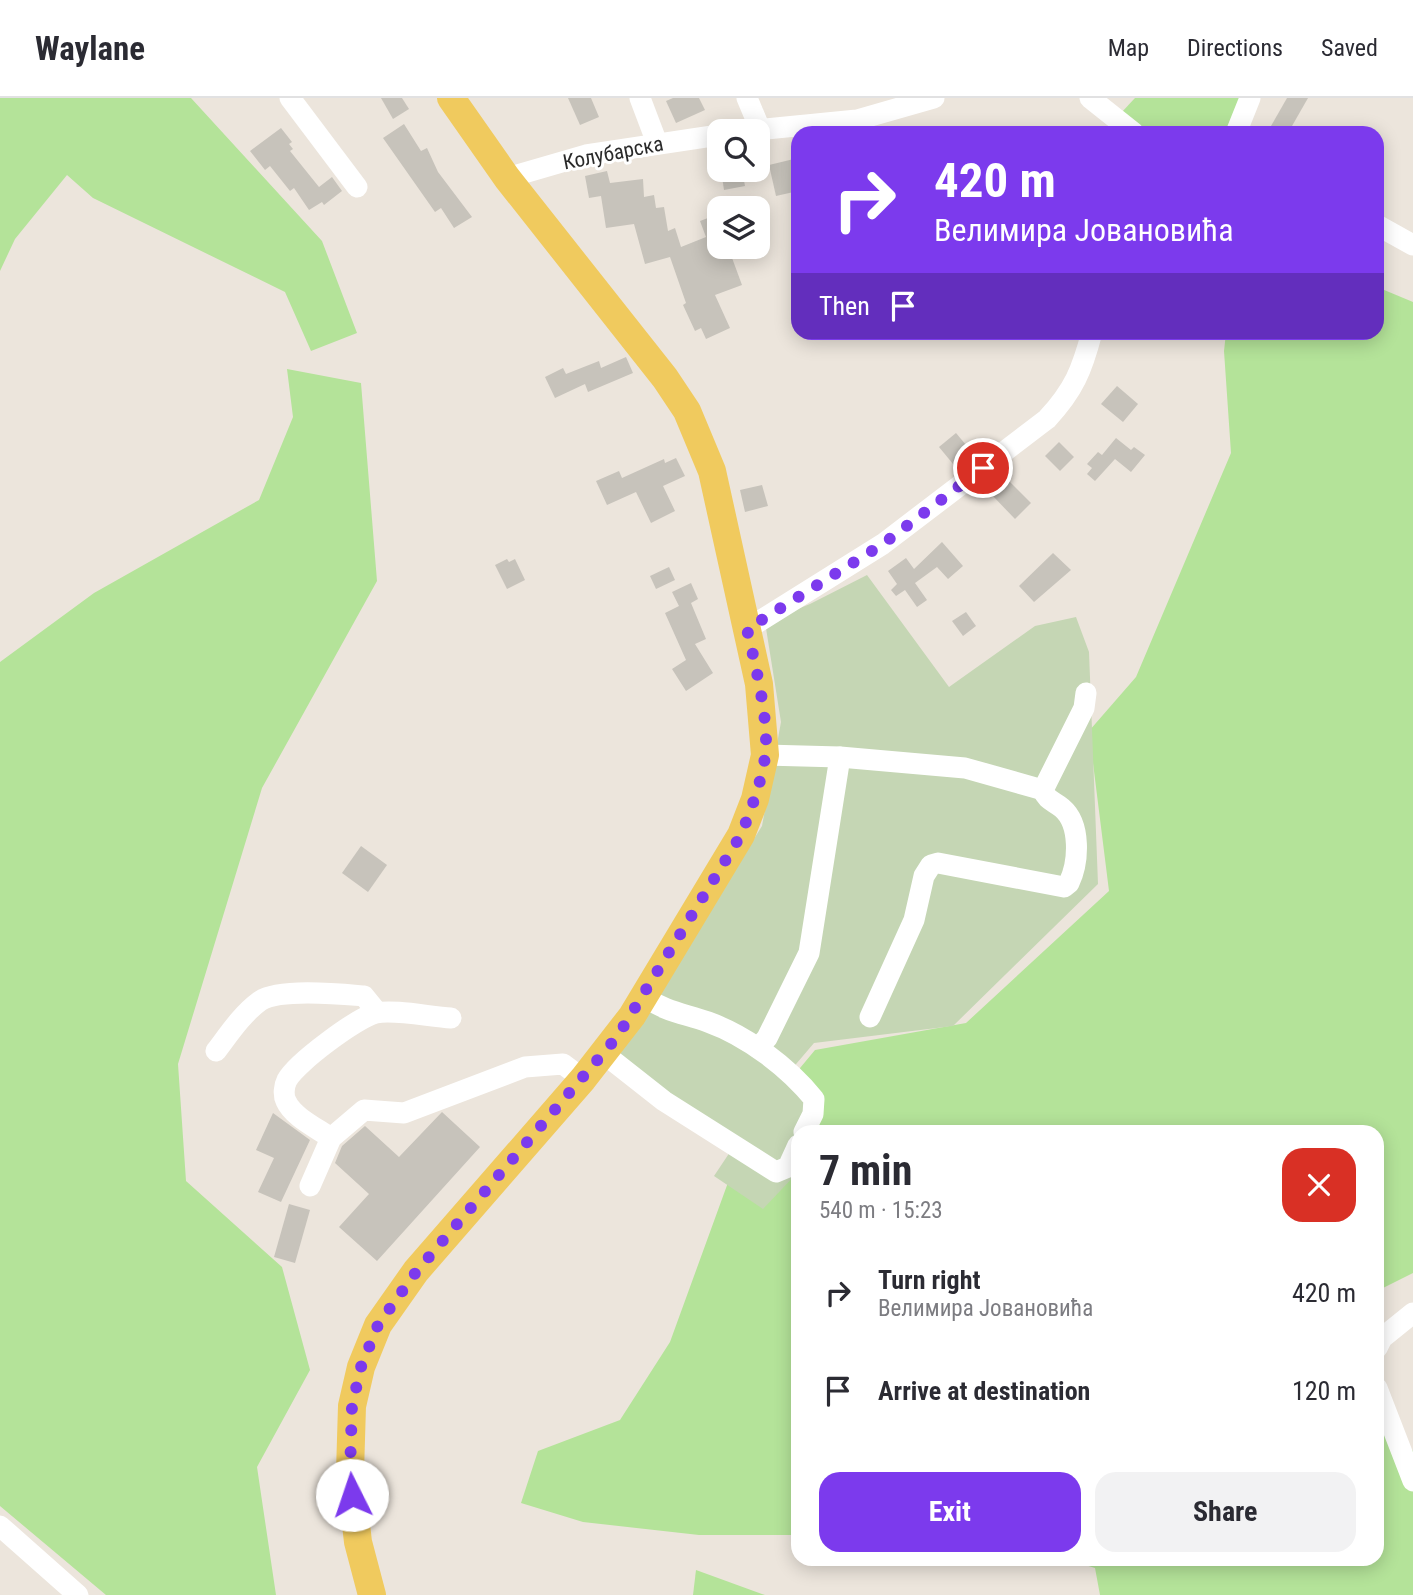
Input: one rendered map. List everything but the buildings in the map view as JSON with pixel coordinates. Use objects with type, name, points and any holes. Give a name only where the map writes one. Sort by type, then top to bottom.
[{"type":"main road","points":[[372,1595],[358,1542],[350,1472],[352,1406],[361,1367],[378,1325],[416,1272],[583,1079],[632,1016],[741,835],[755,799],[765,755],[759,684],[712,471],[687,411],[665,378],[508,178],[451,98]]},
{"type":"street","points":[[639,98],[657,143]]},
{"type":"street","points":[[747,98],[751,119]]},
{"type":"street","points":[[795,126],[858,120],[933,98]]},
{"type":"street","points":[[1090,98],[1125,126]]},
{"type":"street","points":[[1239,126],[1250,98]]},
{"type":"street","points":[[293,99],[357,187]]},
{"type":"street","points":[[770,128],[791,126]]},
{"type":"street","name":"Колубарска","points":[[508,178],[586,155],[707,137]]},
{"type":"street","points":[[1384,229],[1413,245]]},
{"type":"street","points":[[747,629],[883,544],[1047,419],[1067,397],[1081,374],[1090,340]]},
{"type":"street","points":[[870,1017],[914,920],[924,876],[931,865],[938,863],[1064,887],[1069,883],[1076,832],[1072,819],[1046,799],[1043,790],[1084,708],[1086,692]]},
{"type":"street","points":[[765,755],[840,757],[965,768],[1043,790]]},
{"type":"street","points":[[758,1048],[767,1038],[810,953],[840,757]]},
{"type":"street","points":[[216,1051],[240,1019],[262,1000],[286,994],[364,996],[377,1012]]},
{"type":"street","points":[[643,996],[663,1010],[710,1023],[758,1048],[814,1099],[813,1114],[808,1125]]},
{"type":"street","points":[[331,1138],[297,1115],[286,1101],[284,1089],[287,1079],[359,1020],[377,1012],[451,1018]]},
{"type":"street","points":[[603,1053],[664,1101],[776,1172],[788,1167],[791,1160]]},
{"type":"street","points":[[310,1186],[331,1138],[364,1110],[404,1113],[525,1067],[564,1064],[583,1079]]},
{"type":"street","points":[[1384,1336],[1413,1313]]},
{"type":"street","points":[[1384,1406],[1413,1482]]},
{"type":"street","points":[[0,1526],[78,1595]]},
{"type":"green space","points":[[0,98],[191,98],[322,241],[357,333],[311,351],[285,292],[93,198],[67,175],[15,239],[0,271]]},
{"type":"green space","points":[[1135,98],[1245,98],[1233,126],[1136,126],[1121,113]]},
{"type":"green space","points":[[1384,290],[1413,302],[1413,1273],[1384,1288],[1384,1125],[791,1125],[791,1535],[699,1535],[583,1522],[521,1503],[538,1451],[620,1420],[670,1342],[746,1133],[815,1050],[966,1023],[1109,891],[1089,731],[1136,677],[1231,453],[1225,340],[1384,340]]},
{"type":"green space","points":[[287,369],[361,383],[377,581],[262,788],[178,1064],[186,1181],[282,1267],[310,1370],[257,1467],[276,1595],[106,1595],[0,1506],[0,662],[94,593],[259,500],[293,417]]},
{"type":"green space","points":[[867,575],[949,687],[1035,626],[1076,617],[1089,652],[1098,884],[953,1026],[814,1043],[785,1077],[815,1102],[802,1125],[791,1125],[791,1179],[763,1209],[714,1176],[732,1149],[613,1065],[762,826],[781,722],[765,622],[810,604]]},
{"type":"green space","points":[[1384,1427],[1413,1451],[1413,1595],[1100,1595],[1095,1568],[1089,1566],[1384,1566]]},
{"type":"green space","points":[[696,1570],[765,1595],[693,1595]]},
{"type":"route","points":[[352,1495],[352,1406],[361,1367],[378,1325],[416,1272],[617,1037],[741,835],[755,799],[765,755],[759,684],[747,629],[883,544],[983,468]]}]
